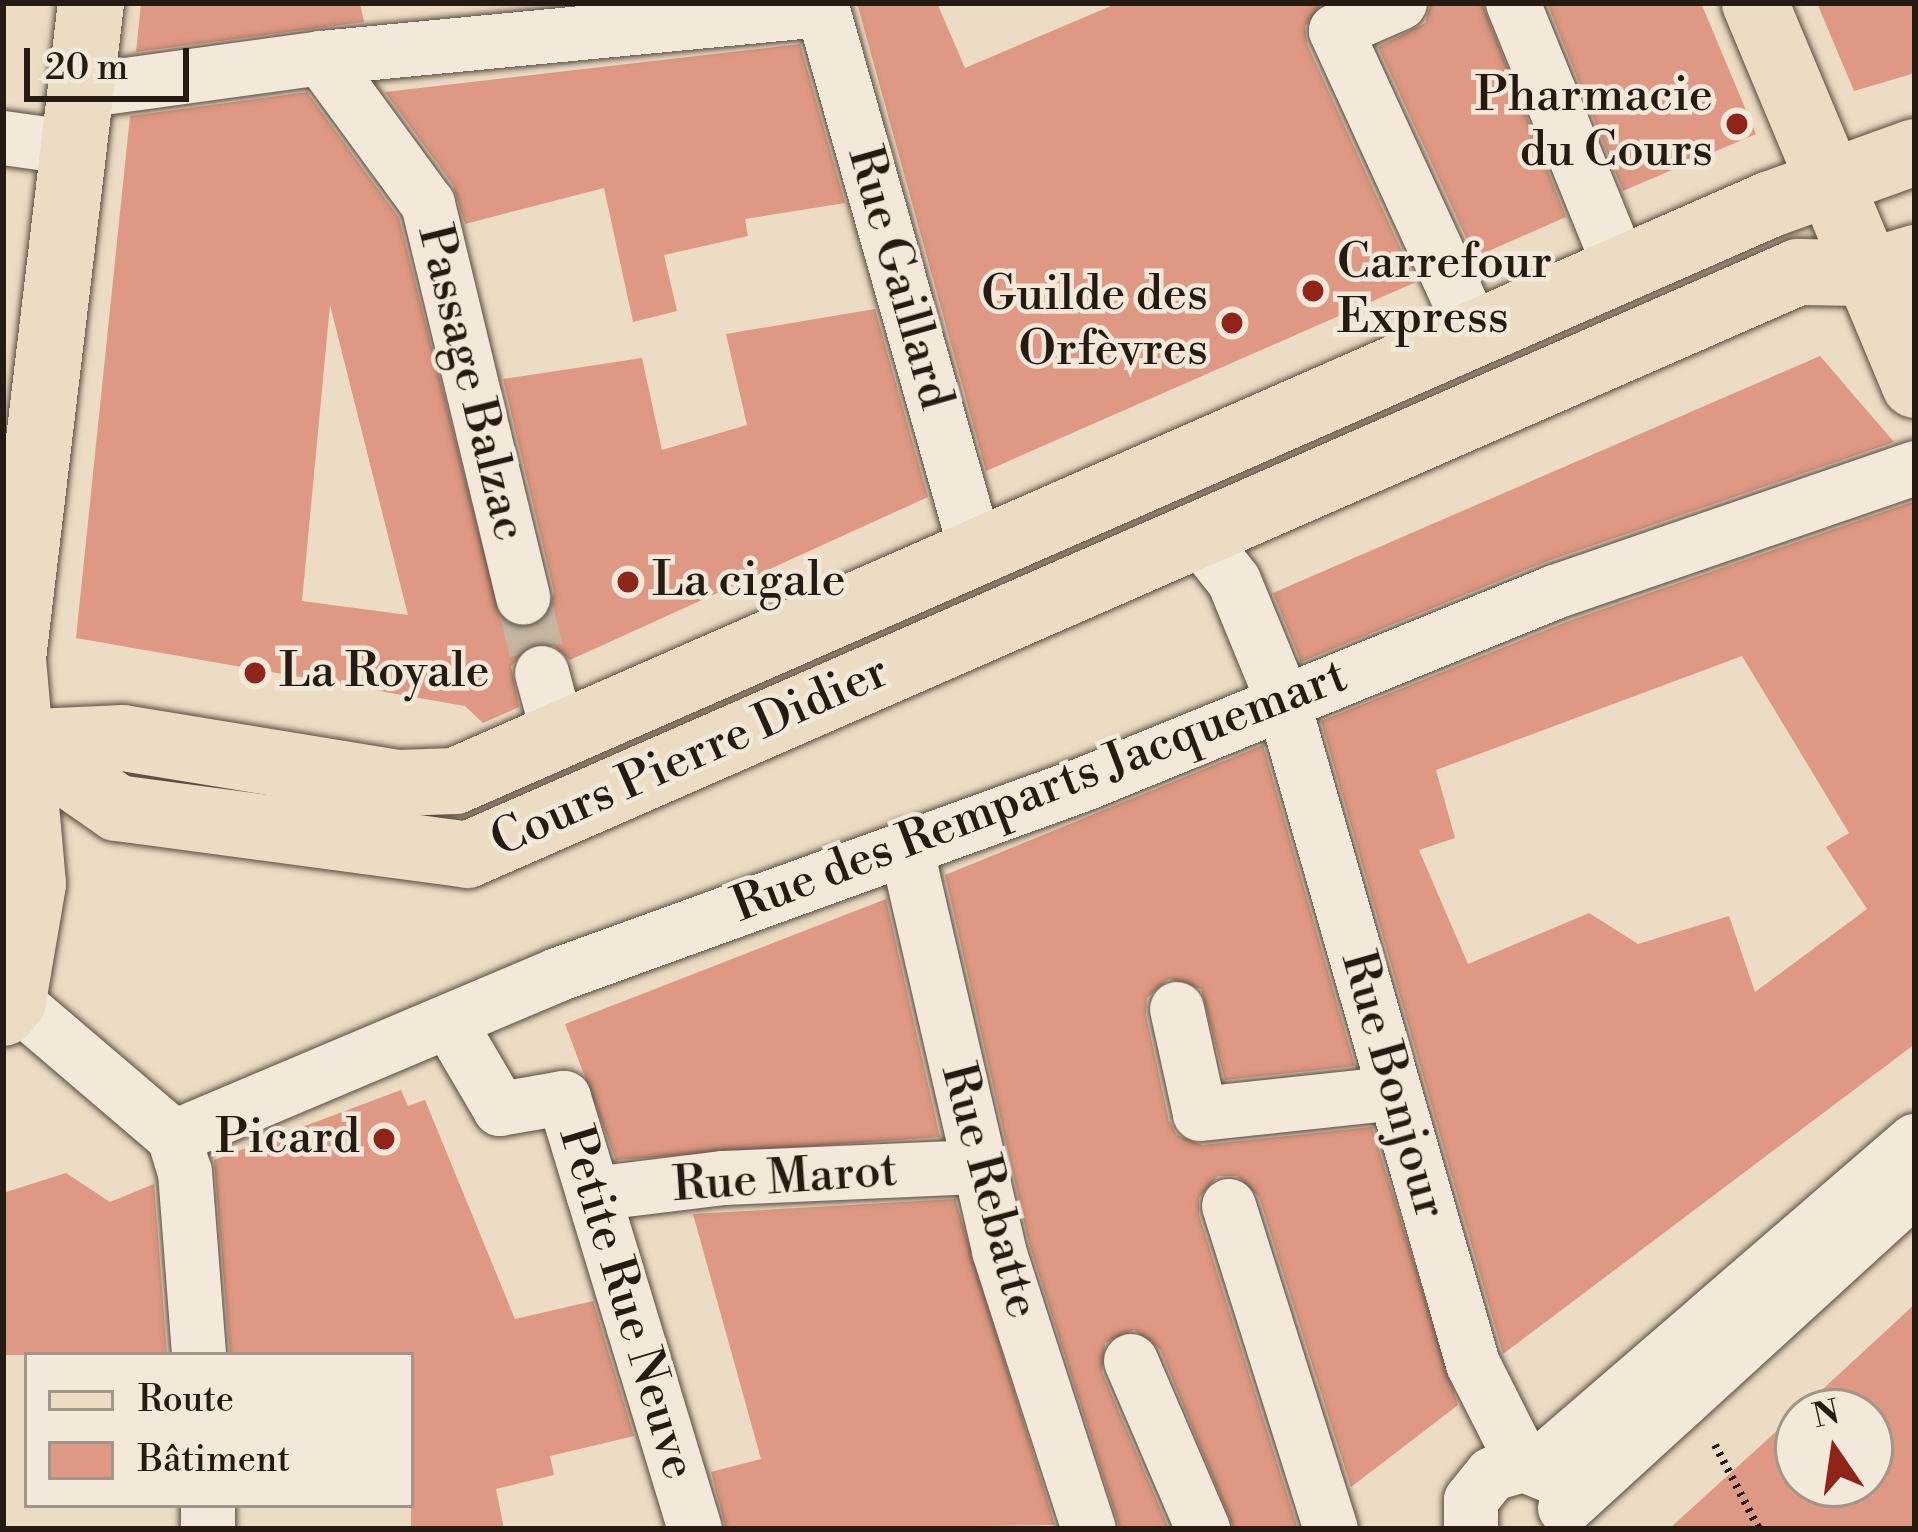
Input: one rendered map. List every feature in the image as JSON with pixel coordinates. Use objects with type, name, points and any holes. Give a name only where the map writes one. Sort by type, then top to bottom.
[{"type":"main road","points":[[3,843],[13,658],[92,3]]},
{"type":"main road","points":[[1755,3],[1832,182],[1890,265],[1915,385]]},
{"type":"main road","name":"Cours Pierre Didier","points":[[11,738],[123,738],[398,783],[455,782],[1475,334],[1832,182],[1915,152]]},
{"type":"main road","name":"Cours Pierre Didier","points":[[11,738],[117,808],[467,855],[1798,272],[1890,265]]},
{"type":"main road","points":[[6,1001],[33,884],[11,738]]},
{"type":"street","points":[[1400,3],[1336,32],[1475,334]]},
{"type":"street","points":[[1513,3],[1622,272]]},
{"type":"street","points":[[3,138],[321,58],[821,6]]},
{"type":"street","name":"Rue Gaillard","points":[[821,6],[977,554]]},
{"type":"street","name":"Passage Balzac","points":[[321,58],[428,204],[524,598]]},
{"type":"street","name":"Rue des Remparts Jacquemart","points":[[174,1137],[449,1022],[1087,783],[1282,698],[1915,467]]},
{"type":"street","name":"Rue Bonjour","points":[[1196,533],[1234,581],[1282,698],[1473,1364],[1547,1492]]},
{"type":"street","points":[[542,673],[559,736]]},
{"type":"street","name":"Rue Rebatte","points":[[906,848],[977,1167],[1089,1529]]},
{"type":"street","points":[[6,1001],[174,1137],[185,1172],[199,1352]]},
{"type":"street","points":[[1177,1009],[1200,1114],[1395,1093]]},
{"type":"street","name":"Petite Rue Neuve","points":[[449,1022],[500,1109],[564,1098],[695,1529]]},
{"type":"street","points":[[1547,1492],[1915,1142]]},
{"type":"street","name":"Rue Marot","points":[[592,1194],[724,1178],[977,1167]]},
{"type":"street","points":[[1461,1522],[1484,1480],[1547,1492],[1689,1396],[1915,1188]]},
{"type":"street","points":[[1229,1206],[1331,1529]]},
{"type":"street","points":[[1131,1361],[1203,1529]]},
{"type":"path","points":[[1689,1396],[1759,1529]]},
{"type":"building","points":[[141,3],[360,3],[364,22],[136,52]]},
{"type":"building","points":[[857,3],[937,3],[965,68],[1118,3],[1322,3],[1305,27],[1307,44],[1416,282],[986,471]]},
{"type":"building","points":[[1431,3],[1482,3],[1566,217],[1475,257],[1378,47],[1425,23]]},
{"type":"building","points":[[1547,3],[1701,3],[1756,134],[1623,191]]},
{"type":"building","points":[[1817,3],[1915,3],[1915,73],[1854,91]]},
{"type":"building","points":[[800,44],[845,203],[745,219],[748,236],[664,255],[677,311],[633,322],[604,188],[465,224],[453,185],[385,92]]},
{"type":"building","points":[[307,92],[399,218],[501,620],[531,628],[545,620],[554,592],[503,379],[642,358],[662,450],[747,425],[726,334],[875,309],[928,497],[570,660],[551,643],[533,643],[511,666],[519,707],[483,723],[465,706],[76,638],[130,116]],"holes":[[[330,305],[408,615],[302,601]]]},
{"type":"building","points":[[1820,356],[1894,442],[1545,562],[1301,662],[1273,593]]},
{"type":"building","points":[[1915,501],[1915,1044],[1503,1354],[1321,721],[1566,622]],"holes":[[[1742,656],[1849,833],[1826,847],[1867,909],[1755,992],[1729,916],[1638,944],[1589,913],[1468,964],[1419,850],[1455,838],[1436,770]]]},
{"type":"building","points":[[1263,745],[1355,1066],[1225,1080],[1201,989],[1169,979],[1147,998],[1146,1015],[1169,1121],[1177,1135],[1202,1145],[1372,1127],[1458,1405],[1351,1487],[1259,1197],[1237,1176],[1218,1176],[1199,1198],[1199,1215],[1298,1529],[1234,1529],[1160,1349],[1134,1330],[1105,1343],[1102,1372],[1169,1529],[1120,1529],[1029,1243],[945,875]]},
{"type":"building","points":[[886,899],[940,1137],[616,1160],[565,1024]]},
{"type":"building","points":[[401,1090],[408,1106],[425,1100],[515,1319],[593,1301],[634,1436],[550,1456],[554,1475],[496,1489],[504,1529],[411,1529],[414,1352],[230,1352],[214,1160]]},
{"type":"building","points":[[66,1173],[110,1202],[154,1184],[167,1352],[3,1355],[3,1193]]},
{"type":"building","points":[[955,1199],[1055,1525],[726,1529],[711,1472],[761,1459],[693,1214]]},
{"type":"building","points":[[1915,1304],[1915,1529],[1669,1529],[1774,1433],[1774,1508],[1894,1508],[1894,1388],[1823,1388]]},
{"type":"tunnel","points":[[523,598],[542,673]]},
{"type":"place","name":"Pharmacie du Cours","points":[[1737,124]]},
{"type":"place","name":"Carrefour Express","points":[[1313,291]]},
{"type":"place","name":"Guilde des Orfèvres","points":[[1232,323]]},
{"type":"place","name":"La cigale","points":[[628,582]]},
{"type":"place","name":"La Royale","points":[[255,673]]},
{"type":"place","name":"Picard","points":[[384,1139]]}]
